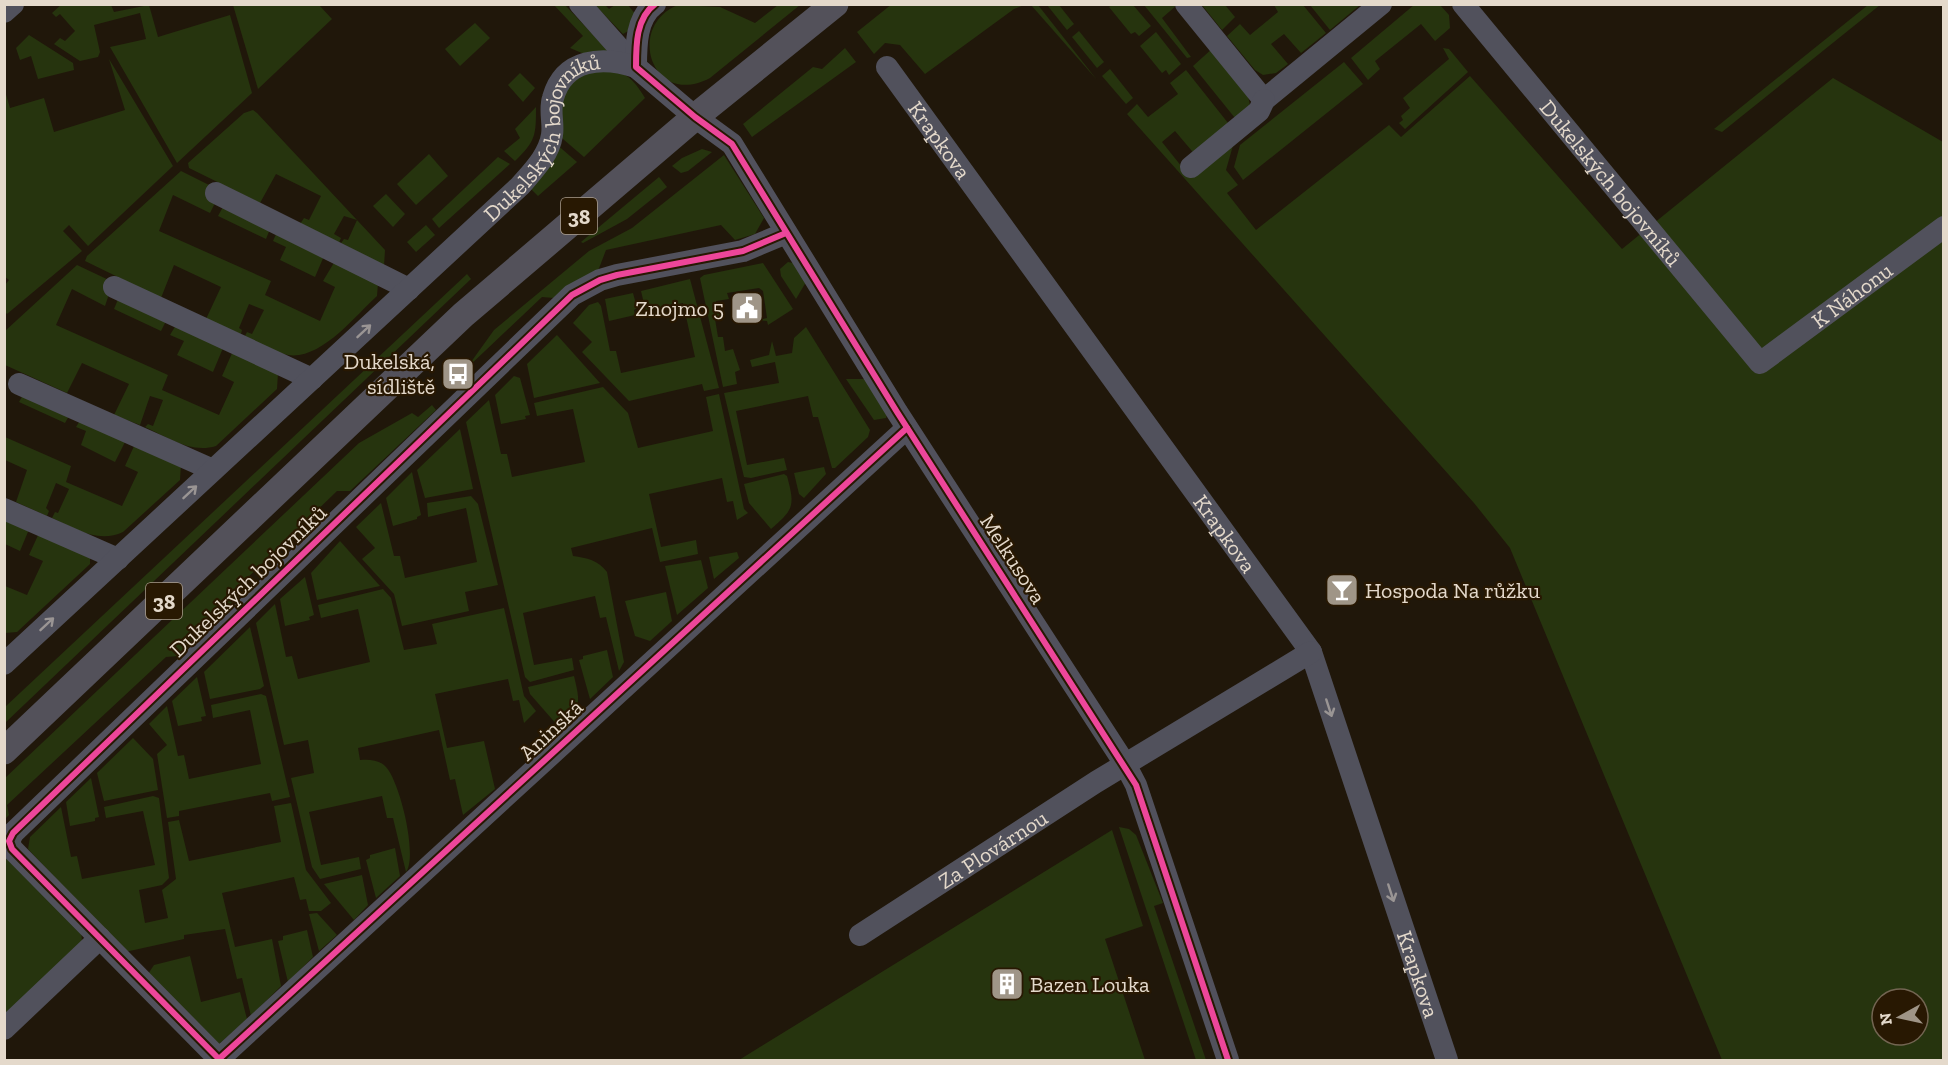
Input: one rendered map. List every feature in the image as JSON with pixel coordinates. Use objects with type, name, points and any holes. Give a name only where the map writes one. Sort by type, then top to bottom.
[{"type":"main road","name":"Dukelských bojovníků","points":[[4,751],[463,315],[695,117],[836,4]]},
{"type":"street","points":[[4,12],[13,4]]},
{"type":"street","name":"Melkusova","points":[[580,4],[636,67],[695,117],[732,144],[907,428],[1125,764],[1136,785],[1228,1060]]},
{"type":"street","name":"Dukelských bojovníků","points":[[8,657],[118,559],[520,186],[540,163],[552,135],[552,99],[558,84],[567,73],[589,61],[605,60],[636,67],[636,48],[640,28],[646,11],[655,4]]},
{"type":"street","points":[[1186,4],[1264,100]]},
{"type":"street","points":[[1191,167],[1259,111],[1264,100],[1381,4]]},
{"type":"street","name":"Dukelských bojovníků","points":[[1463,4],[1760,363]]},
{"type":"street","name":"Krapkova","points":[[887,67],[1311,652],[1447,1060]]},
{"type":"street","points":[[216,193],[409,289]]},
{"type":"street","name":"K Náhonu","points":[[1760,363],[1944,227]]},
{"type":"street","name":"Dukelských bojovníků","points":[[219,1059],[12,849],[9,841],[13,833],[572,295],[600,280],[643,269],[744,251],[786,232]]},
{"type":"street","points":[[114,287],[312,379]]},
{"type":"street","points":[[19,384],[213,470]]},
{"type":"street","name":"Aninská","points":[[219,1059],[907,428]]},
{"type":"street","points":[[4,509],[118,559]]},
{"type":"street","name":"Za Plovárnou","points":[[860,935],[1125,764],[1311,652]]},
{"type":"street","points":[[4,1029],[100,938]]},
{"type":"green space","points":[[62,4],[111,5],[114,12],[149,5],[158,37],[230,15],[252,93],[177,163],[110,47],[146,39],[140,13],[94,25],[100,52],[98,57],[80,61],[54,44],[60,38],[65,41],[75,31],[60,14],[56,17],[52,13]]},
{"type":"green space","points":[[892,4],[1024,5],[1014,9],[925,74],[900,45],[885,43],[874,54],[857,32]]},
{"type":"green space","points":[[1113,4],[1133,5],[1151,26],[1139,36],[1135,32],[1131,34],[1109,7]]},
{"type":"green space","points":[[233,5],[319,5],[332,19],[258,89]]},
{"type":"green space","points":[[554,5],[565,5],[613,56],[589,56],[570,48],[583,36]]},
{"type":"green space","points":[[595,5],[605,5],[609,9],[615,5],[628,5],[636,15],[630,30],[623,34]]},
{"type":"green space","points":[[678,5],[720,7],[755,23],[778,5],[800,5],[710,78],[690,85],[673,83],[660,74],[652,61],[650,46],[652,30],[662,15]]},
{"type":"green space","points":[[1031,5],[1038,5],[1097,80]]},
{"type":"green space","points":[[1047,5],[1059,5],[1074,24],[1067,30]]},
{"type":"green space","points":[[1144,5],[1177,5],[1162,18],[1191,57],[1187,58]]},
{"type":"green space","points":[[1202,5],[1225,5],[1235,17],[1222,30]]},
{"type":"green space","points":[[1274,5],[1303,5],[1326,33],[1301,53],[1284,34],[1271,44],[1288,64],[1276,73],[1263,75],[1255,70],[1227,36],[1240,24],[1250,35],[1278,12]]},
{"type":"green space","points":[[1310,5],[1360,5],[1330,30]]},
{"type":"green space","points":[[1414,5],[1440,5],[1449,15],[1450,28],[1435,41],[1421,24],[1375,61],[1380,69],[1368,80],[1351,58]]},
{"type":"green space","points":[[1868,5],[1880,5],[1722,132],[1714,129]]},
{"type":"green space","points":[[475,23],[490,38],[460,66],[445,49]]},
{"type":"green space","points":[[1079,31],[1104,62],[1097,68],[1072,37]]},
{"type":"green space","points":[[1156,32],[1181,64],[1169,75],[1166,70],[1162,73],[1140,46]]},
{"type":"green space","points":[[29,35],[73,63],[74,70],[38,79],[31,56],[20,60],[16,48]]},
{"type":"green space","points":[[845,48],[856,62],[752,137],[743,124],[813,67],[822,69]]},
{"type":"green space","points":[[1213,48],[1248,96],[1250,105],[1239,123],[1193,66]]},
{"type":"green space","points":[[1443,48],[1449,49],[1468,72],[1405,129],[1399,123],[1403,120],[1401,116],[1410,108],[1403,98],[1449,59]]},
{"type":"green space","points":[[109,59],[173,166],[88,246],[69,225],[63,231],[82,251],[7,314],[4,311],[5,285],[9,280],[4,276],[5,91],[10,108],[44,98],[54,132],[125,110]]},
{"type":"green space","points":[[1344,62],[1363,84],[1243,180],[1234,167],[1240,145]]},
{"type":"green space","points":[[1110,69],[1133,98],[1126,104],[1102,76]]},
{"type":"green space","points":[[585,70],[621,73],[633,81],[645,98],[584,157],[556,133],[558,97]]},
{"type":"green space","points":[[1186,70],[1232,128],[1197,157],[1175,131],[1162,142],[1190,177],[1234,142],[1226,170],[1238,185],[1227,193],[1256,230],[1389,125],[1401,137],[1470,76],[1622,249],[1833,78],[1943,142],[1943,1060],[1722,1060],[1510,548],[1474,503],[1127,114],[1137,104],[1148,117],[1178,94],[1170,83]]},
{"type":"green space","points":[[520,73],[535,88],[523,102],[508,85]]},
{"type":"green space","points":[[536,107],[536,124],[531,143],[515,161],[504,151],[520,138],[515,129]]},
{"type":"green space","points":[[253,110],[357,220],[344,216],[334,234],[341,238],[339,243],[300,224],[304,218],[309,220],[321,196],[276,174],[260,203],[189,168],[188,163],[244,113]]},
{"type":"green space","points":[[555,143],[577,162],[538,196],[526,184]]},
{"type":"green space","points":[[702,149],[712,152],[688,171],[681,173],[672,166],[682,158]]},
{"type":"green space","points":[[429,154],[448,176],[416,205],[397,184]]},
{"type":"green space","points":[[724,155],[764,218],[755,234],[735,240],[721,225],[606,250],[598,271],[554,298],[542,297],[466,369],[494,330],[589,251],[632,228]]},
{"type":"green space","points":[[498,157],[510,164],[439,228],[432,219]]},
{"type":"green space","points":[[181,171],[215,188],[216,201],[210,213],[173,195],[159,231],[271,281],[265,295],[320,321],[335,287],[323,281],[335,261],[378,283],[377,296],[325,344],[300,355],[288,355],[272,350],[245,336],[247,332],[252,334],[264,310],[249,304],[239,328],[242,330],[241,334],[206,319],[221,287],[174,265],[161,298],[85,261],[87,256]]},
{"type":"green space","points":[[659,177],[667,187],[627,219],[581,242]]},
{"type":"green space","points":[[386,194],[405,214],[393,227],[373,206]]},
{"type":"green space","points":[[224,205],[270,229],[266,239],[218,216]]},
{"type":"green space","points":[[357,220],[385,250],[384,266],[341,243],[344,239],[348,240]]},
{"type":"green space","points":[[426,225],[435,235],[416,252],[407,242]]},
{"type":"green space","points":[[277,232],[324,256],[315,277],[280,260],[286,247],[273,241]]},
{"type":"green space","points":[[788,262],[793,263],[806,282],[796,299],[781,276],[780,269]]},
{"type":"green space","points":[[763,263],[793,309],[768,325],[767,321],[759,320],[767,318],[763,291],[759,288],[727,293],[729,299],[716,301],[721,318],[715,319],[718,337],[723,337],[725,351],[733,349],[740,370],[735,372],[737,384],[723,387],[700,278],[704,275]]},
{"type":"green space","points":[[77,265],[113,282],[105,306],[72,289],[56,325],[168,375],[162,390],[219,415],[234,382],[222,376],[233,351],[278,373],[277,389],[216,446],[197,448],[179,443],[145,427],[148,424],[153,426],[163,400],[150,396],[140,425],[114,415],[129,384],[82,363],[67,393],[5,365],[5,331]]},
{"type":"green space","points":[[467,274],[471,279],[5,723],[5,707]]},
{"type":"green space","points":[[690,279],[719,388],[704,391],[702,384],[629,401],[582,352],[592,342],[573,323],[589,305],[598,302],[601,306],[610,351],[616,351],[621,373],[695,357],[683,303],[646,312],[641,291]]},
{"type":"green space","points":[[633,293],[637,308],[634,310],[635,315],[609,321],[605,299]]},
{"type":"green space","points":[[119,297],[166,321],[161,331],[114,309]]},
{"type":"green space","points":[[176,325],[223,348],[213,372],[177,355],[184,341],[170,335]]},
{"type":"green space","points":[[806,327],[870,430],[868,437],[835,468],[832,468],[818,417],[813,417],[808,396],[736,411],[747,465],[784,458],[787,470],[751,478],[744,477],[724,393],[779,383],[775,362],[752,367],[750,360],[769,355],[772,341],[776,356],[792,353],[794,338]]},
{"type":"green space","points":[[557,335],[600,383],[534,398],[527,364]]},
{"type":"green space","points":[[514,376],[520,378],[530,415],[525,416],[526,419],[501,424],[495,395]]},
{"type":"green space","points":[[846,379],[868,379],[888,412],[886,418],[874,420]]},
{"type":"green space","points":[[603,387],[628,413],[638,448],[713,431],[706,397],[719,394],[744,509],[748,513],[737,520],[733,501],[727,502],[722,478],[649,494],[661,547],[696,540],[698,554],[660,562],[652,528],[571,548],[573,556],[592,560],[607,572],[624,662],[619,671],[606,617],[600,618],[595,596],[523,613],[534,665],[572,658],[574,670],[530,682],[525,677],[466,422],[489,400],[501,454],[507,454],[512,477],[585,462],[573,409],[537,416],[534,403]]},
{"type":"green space","points":[[24,393],[70,414],[65,423],[19,402]]},
{"type":"green space","points":[[432,405],[436,410],[350,491],[337,491],[238,587],[238,599],[178,656],[166,657],[7,805],[9,815],[5,819],[5,778],[359,443],[412,413],[418,417]]},
{"type":"green space","points":[[81,419],[126,440],[115,462],[81,445],[86,431],[76,427]]},
{"type":"green space","points":[[460,429],[473,489],[425,498],[417,470]]},
{"type":"green space","points":[[5,437],[71,466],[66,482],[122,506],[138,472],[125,466],[135,444],[181,464],[180,480],[123,532],[104,536],[86,533],[52,518],[55,512],[58,513],[69,489],[56,483],[46,508],[49,511],[47,516],[16,502],[27,470],[5,460]]},
{"type":"green space","points":[[824,467],[826,474],[804,498],[799,494],[794,473]]},
{"type":"green space","points":[[412,472],[421,515],[417,519],[393,526],[386,498]]},
{"type":"green space","points":[[784,474],[790,486],[791,506],[771,529],[749,503],[744,484]]},
{"type":"green space","points":[[471,496],[478,504],[498,585],[465,592],[469,611],[402,626],[394,594],[362,559],[375,548],[356,527],[381,503],[394,556],[400,556],[405,578],[477,562],[466,508],[428,517],[427,503]]},
{"type":"green space","points":[[4,516],[30,527],[20,551],[5,544]]},
{"type":"green space","points":[[40,531],[90,553],[90,564],[17,632],[5,633],[5,586],[27,595],[43,561],[29,555]]},
{"type":"green space","points":[[340,541],[380,586],[317,600],[311,573]]},
{"type":"green space","points":[[737,552],[739,558],[714,579],[709,557]]},
{"type":"green space","points":[[701,560],[708,588],[677,615],[665,566]]},
{"type":"green space","points":[[305,577],[314,615],[309,617],[310,620],[285,626],[280,599]]},
{"type":"green space","points":[[383,589],[391,598],[404,650],[437,644],[432,624],[504,608],[524,696],[536,711],[524,723],[519,700],[513,701],[508,679],[435,694],[447,748],[484,741],[495,789],[463,815],[455,779],[450,780],[439,730],[358,748],[360,760],[381,763],[386,767],[397,787],[409,836],[409,864],[406,872],[393,818],[387,818],[382,796],[309,812],[321,865],[359,857],[361,869],[320,879],[312,867],[291,778],[314,773],[308,740],[284,745],[256,623],[275,604],[286,657],[292,656],[298,679],[370,662],[358,609],[321,618],[318,605]]},
{"type":"green space","points":[[666,592],[672,621],[650,641],[635,636],[625,601]]},
{"type":"green space","points":[[250,627],[264,686],[260,689],[210,699],[204,672]]},
{"type":"green space","points":[[607,650],[613,677],[590,699],[579,660],[583,659],[583,656]]},
{"type":"green space","points":[[574,676],[578,694],[577,705],[558,726],[530,694],[528,687]]},
{"type":"green space","points":[[197,677],[206,716],[201,717],[202,721],[178,726],[172,701]]},
{"type":"green space","points":[[261,694],[266,696],[290,797],[272,801],[270,793],[179,811],[179,816],[167,818],[157,754],[167,745],[149,724],[167,706],[178,756],[184,755],[189,779],[261,764],[250,710],[213,718],[211,705]]},
{"type":"green space","points":[[133,738],[153,759],[158,790],[104,801],[97,773]]},
{"type":"green space","points":[[91,778],[99,817],[95,818],[95,821],[70,826],[66,802]]},
{"type":"green space","points":[[153,796],[159,798],[169,878],[162,885],[139,890],[145,923],[168,918],[162,890],[176,879],[168,822],[179,820],[189,861],[281,842],[274,806],[291,803],[306,870],[331,903],[321,911],[309,911],[306,899],[300,900],[294,877],[222,893],[235,947],[272,939],[281,986],[251,1016],[242,978],[237,979],[225,929],[184,935],[184,939],[125,952],[28,849],[30,837],[61,807],[71,857],[77,856],[82,879],[155,865],[143,811],[106,818],[104,807]]},
{"type":"green space","points":[[1119,827],[1129,829],[1136,835],[1163,903],[1154,906],[1206,1060],[1196,1060]]},
{"type":"green space","points":[[1112,830],[1143,926],[1105,939],[1145,1060],[739,1060]]},
{"type":"green space","points":[[395,848],[400,876],[376,898],[366,860],[370,858],[370,855]]},
{"type":"green space","points":[[4,854],[81,929],[82,941],[4,1017]]},
{"type":"green space","points":[[362,875],[368,905],[354,920],[324,884]]},
{"type":"green space","points":[[317,913],[337,935],[319,951],[309,914]]},
{"type":"green space","points":[[307,930],[313,957],[288,982],[278,941],[283,940],[283,936]]},
{"type":"green space","points":[[190,956],[201,1002],[240,992],[247,1019],[218,1045],[148,974],[154,965]]},
{"type":"cycle path","points":[[655,4],[644,17],[638,32],[636,67],[695,117],[732,144],[897,412],[1136,785],[1228,1060]]},
{"type":"cycle path","points":[[786,233],[743,251],[617,275],[600,280],[572,295],[13,833],[9,841],[12,849],[219,1059],[907,428]]},
{"type":"place","name":"Znojmo 5","points":[[747,308]]},
{"type":"place","name":"Dukelská, sídliště","points":[[458,374]]},
{"type":"place","name":"Hospoda Na růžku","points":[[1342,590]]},
{"type":"place","name":"Bazen Louka","points":[[1007,984]]}]
